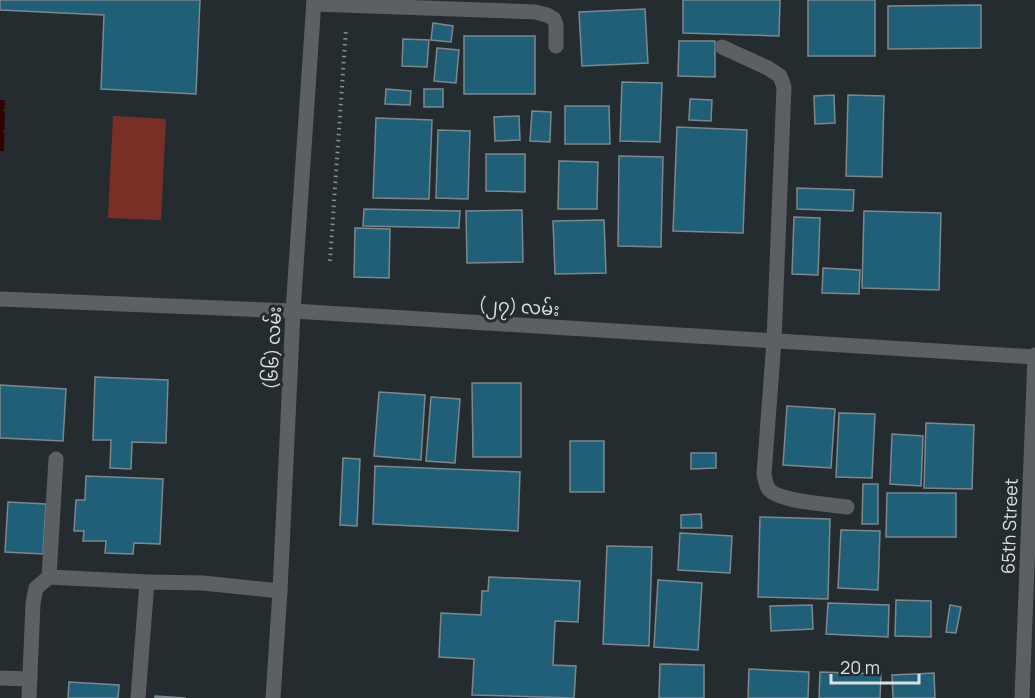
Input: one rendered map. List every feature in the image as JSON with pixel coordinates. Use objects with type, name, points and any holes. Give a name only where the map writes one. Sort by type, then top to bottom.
[{"type":"street","points":[[314,2],[534,12],[554,19],[556,46]]},
{"type":"street","name":"(၆၆) လမ်း","points":[[273,698],[293,311],[314,2]]},
{"type":"street","points":[[722,47],[768,68],[780,76],[784,87],[774,341],[764,474],[768,489],[777,496],[789,499],[847,507]]},
{"type":"street","name":"(၂၇) လမ်း","points":[[0,299],[293,311],[1035,357]]},
{"type":"street","name":"65th Street","points":[[1022,698],[1035,357]]},
{"type":"street","points":[[49,577],[56,459]]},
{"type":"street","points":[[29,698],[33,603],[36,588],[49,577],[203,583],[280,591]]},
{"type":"street","points":[[138,698],[147,582]]},
{"type":"street","points":[[0,678],[30,679]]},
{"type":"path","points":[[330,261],[347,24]]},
{"type":"shaded area","points":[[113,116],[166,119],[161,220],[108,218]]},
{"type":"water","points":[[0,100],[5,100],[4,151],[0,151]]},
{"type":"building","points":[[0,0],[200,0],[196,94],[101,89],[104,15],[0,10]]},
{"type":"building","points":[[683,0],[780,0],[779,36],[683,33]]},
{"type":"building","points":[[808,0],[875,0],[875,56],[808,56]]},
{"type":"building","points":[[981,5],[981,48],[888,49],[888,6]]},
{"type":"building","points":[[645,9],[648,63],[582,66],[579,12]]},
{"type":"building","points":[[433,23],[453,26],[451,42],[431,40]]},
{"type":"building","points":[[464,36],[535,36],[535,94],[464,94]]},
{"type":"building","points":[[403,39],[429,40],[427,67],[402,66]]},
{"type":"building","points":[[679,41],[715,41],[715,77],[678,76]]},
{"type":"building","points":[[437,48],[459,50],[456,83],[434,81]]},
{"type":"building","points":[[622,82],[662,83],[660,142],[620,141]]},
{"type":"building","points":[[386,89],[411,91],[410,105],[385,104]]},
{"type":"building","points":[[424,89],[443,89],[443,107],[424,107]]},
{"type":"building","points":[[834,95],[835,123],[815,124],[814,96]]},
{"type":"building","points":[[848,95],[884,96],[882,177],[846,176]]},
{"type":"building","points":[[690,99],[712,100],[711,121],[689,120]]},
{"type":"building","points":[[565,106],[609,106],[610,144],[565,144]]},
{"type":"building","points":[[532,111],[551,112],[550,142],[530,141]]},
{"type":"building","points":[[519,116],[520,140],[495,141],[494,117]]},
{"type":"building","points":[[376,118],[432,120],[429,199],[373,198]]},
{"type":"building","points":[[677,127],[747,130],[743,233],[673,231]]},
{"type":"building","points":[[438,130],[470,131],[468,199],[436,198]]},
{"type":"building","points":[[486,154],[525,154],[525,192],[486,191]]},
{"type":"building","points":[[619,156],[663,157],[661,247],[618,246]]},
{"type":"building","points":[[559,161],[598,162],[597,209],[558,209]]},
{"type":"building","points":[[797,188],[854,190],[853,211],[797,209]]},
{"type":"building","points":[[364,209],[460,211],[459,228],[363,226]]},
{"type":"building","points":[[522,210],[523,262],[467,263],[466,211]]},
{"type":"building","points":[[864,211],[941,213],[939,290],[862,288]]},
{"type":"building","points":[[794,217],[820,218],[818,275],[792,274]]},
{"type":"building","points":[[604,220],[606,273],[555,274],[553,221]]},
{"type":"building","points":[[355,228],[390,229],[389,278],[354,277]]},
{"type":"building","points":[[823,268],[860,270],[859,294],[822,293]]},
{"type":"building","points":[[95,377],[168,380],[166,443],[132,442],[131,469],[110,468],[111,440],[93,440]]},
{"type":"building","points":[[472,383],[521,383],[521,457],[473,457]]},
{"type":"building","points":[[0,385],[66,389],[63,441],[0,438]]},
{"type":"building","points":[[379,392],[425,395],[421,460],[374,456]]},
{"type":"building","points":[[431,397],[460,399],[455,463],[426,461]]},
{"type":"building","points":[[787,406],[835,409],[831,468],[783,465]]},
{"type":"building","points":[[839,413],[875,414],[872,478],[836,477]]},
{"type":"building","points":[[926,423],[974,425],[972,489],[924,488]]},
{"type":"building","points":[[892,434],[923,436],[921,486],[890,484]]},
{"type":"building","points":[[570,441],[604,441],[604,492],[570,492]]},
{"type":"building","points":[[691,453],[716,453],[716,468],[691,469]]},
{"type":"building","points":[[343,458],[360,459],[357,526],[340,525]]},
{"type":"building","points":[[375,466],[520,472],[518,531],[373,524]]},
{"type":"building","points":[[86,476],[163,479],[160,544],[134,543],[133,554],[105,553],[106,541],[83,541],[84,531],[74,531],[76,500],[85,500]]},
{"type":"building","points":[[863,484],[878,484],[878,524],[862,524]]},
{"type":"building","points":[[887,493],[956,493],[956,537],[886,537]]},
{"type":"building","points":[[8,502],[46,504],[43,554],[5,552]]},
{"type":"building","points":[[701,514],[702,528],[681,528],[681,515]]},
{"type":"building","points":[[760,517],[830,519],[828,599],[758,597]]},
{"type":"building","points":[[841,530],[880,531],[878,590],[838,588]]},
{"type":"building","points":[[680,533],[732,536],[730,573],[678,570]]},
{"type":"building","points":[[607,546],[652,547],[649,646],[603,644]]},
{"type":"building","points":[[489,577],[580,581],[578,622],[555,621],[553,665],[576,666],[574,698],[472,695],[474,659],[439,657],[441,613],[481,615],[482,591],[488,591]]},
{"type":"building","points":[[658,580],[702,583],[698,650],[654,647]]},
{"type":"building","points":[[896,600],[931,601],[931,637],[895,636]]},
{"type":"building","points":[[828,603],[889,605],[888,637],[826,634]]},
{"type":"building","points":[[812,605],[813,629],[771,631],[770,606]]},
{"type":"building","points":[[950,605],[961,607],[956,633],[946,632]]},
{"type":"building","points":[[660,664],[704,665],[704,698],[659,698]]},
{"type":"building","points":[[749,669],[809,672],[808,698],[748,698]]},
{"type":"building","points":[[820,672],[881,674],[880,698],[819,698]]},
{"type":"building","points":[[934,673],[935,698],[893,698],[892,675]]},
{"type":"building","points":[[69,682],[119,685],[118,698],[68,698]]},
{"type":"building","points":[[155,696],[186,698],[155,698]]}]
